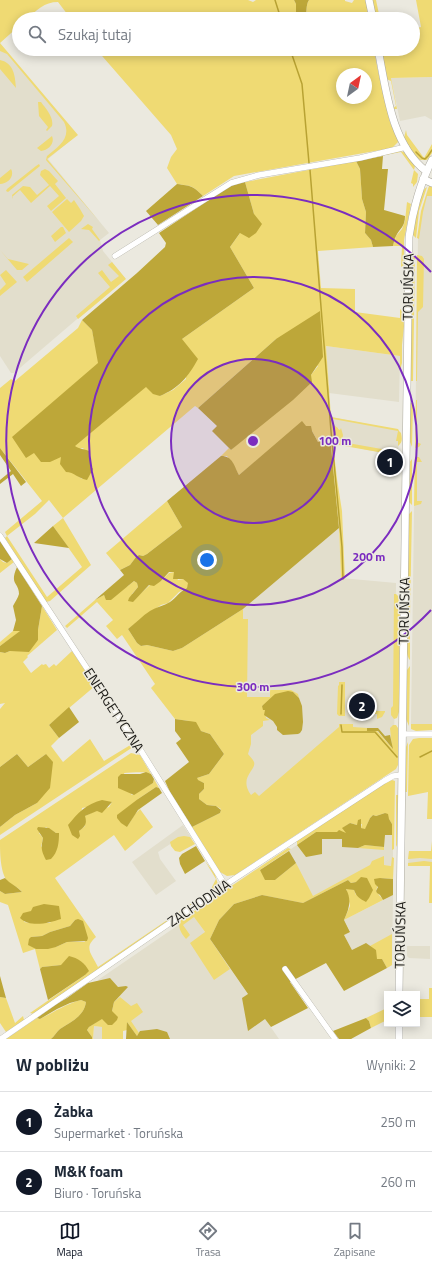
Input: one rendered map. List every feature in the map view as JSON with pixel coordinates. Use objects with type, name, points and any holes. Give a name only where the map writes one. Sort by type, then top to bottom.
[{"type":"street","points":[[369,0],[371,12]]},
{"type":"street","points":[[379,56],[392,118],[397,131],[406,147],[426,171]]},
{"type":"street","points":[[115,256],[231,183],[259,175],[360,158],[406,147]]},
{"type":"street","name":"TORUŃSKA","points":[[399,991],[409,237],[415,203],[426,171],[432,160]]},
{"type":"street","points":[[423,179],[432,183]]},
{"type":"street","name":"ENERGETYCZNA","points":[[0,536],[138,746],[225,885]]},
{"type":"street","points":[[402,734],[432,734]]},
{"type":"street","name":"ZACHODNIA","points":[[1,1039],[225,885],[384,781],[394,776],[402,775]]},
{"type":"street","points":[[286,970],[335,1039]]},
{"type":"street","points":[[399,1027],[399,1039]]},
{"type":"shaded area","points":[[0,0],[248,0],[253,2],[256,0],[294,0],[296,4],[296,12],[66,12],[58,2],[53,2],[41,7],[35,12],[12,12],[12,32],[0,43]]},
{"type":"shaded area","points":[[294,0],[309,0],[306,12],[296,12],[296,4]]},
{"type":"shaded area","points":[[309,0],[345,0],[352,3],[354,0],[366,0],[368,12],[306,12]]},
{"type":"shaded area","points":[[372,0],[376,0],[379,12],[374,12]]},
{"type":"shaded area","points":[[416,0],[432,0],[432,77],[391,78],[397,109],[394,109],[393,108],[396,106],[391,81],[386,79],[381,56],[420,56],[421,27],[420,12],[418,12]]},
{"type":"shaded area","points":[[0,43],[78,135],[47,159],[99,221],[46,160],[47,156],[63,142],[66,133],[64,122],[7,54],[0,51]]},
{"type":"shaded area","points":[[0,44],[77,135],[48,159],[109,233],[100,240],[103,251],[125,278],[14,373],[11,373],[0,356]]},
{"type":"shaded area","points":[[102,56],[375,56],[390,122],[398,142],[392,148],[234,176],[203,196],[192,187],[177,184],[167,168],[171,157],[177,149],[171,135]]},
{"type":"shaded area","points":[[0,60],[11,67],[16,88],[0,69]]},
{"type":"shaded area","points":[[432,77],[432,120],[425,116],[400,121],[391,78]]},
{"type":"shaded area","points":[[38,102],[41,102],[52,119],[52,126],[47,131],[46,130],[48,127],[39,116]]},
{"type":"shaded area","points":[[406,130],[407,135],[424,158],[432,144],[432,153],[427,160],[420,160],[415,156],[404,138]]},
{"type":"shaded area","points":[[52,136],[53,141],[49,148],[41,151],[37,148]]},
{"type":"shaded area","points":[[400,151],[407,154],[411,158],[415,166],[414,170],[401,152],[365,159]]},
{"type":"shaded area","points":[[383,156],[382,169],[388,169],[384,210],[405,216],[405,220],[395,237],[393,246],[373,247],[371,240],[365,233],[366,212],[362,199],[360,169],[356,161]]},
{"type":"shaded area","points":[[356,161],[360,169],[362,199],[366,212],[365,233],[371,240],[373,247],[318,251],[321,288],[355,289],[355,312],[400,318],[400,309],[403,312],[404,326],[402,363],[400,370],[400,356],[326,346],[331,417],[398,429],[402,438],[401,443],[398,446],[398,441],[396,441],[398,431],[333,419],[332,424],[340,430],[341,428],[343,435],[342,442],[393,451],[401,456],[333,444],[342,511],[345,579],[341,578],[339,528],[330,436],[318,442],[312,431],[260,458],[239,475],[227,456],[221,456],[229,448],[231,450],[311,375],[318,366],[276,339],[198,408],[195,406],[63,518],[49,500],[35,514],[7,536],[5,532],[42,501],[0,448],[0,388],[11,379],[15,381],[78,328],[82,320],[92,330],[99,363],[13,437],[34,453],[61,457],[72,472],[82,479],[90,465],[90,458],[83,448],[79,449],[74,446],[146,386],[160,396],[173,390],[186,379],[182,339],[254,288],[230,247],[254,214],[245,182]]},
{"type":"shaded area","points":[[39,164],[40,166],[8,192],[6,191],[7,189]]},
{"type":"shaded area","points":[[11,169],[12,174],[10,179],[6,183],[0,184],[0,178]]},
{"type":"shaded area","points":[[45,169],[49,171],[58,181],[55,184],[66,198],[51,211],[47,206],[59,196],[50,186],[31,203],[20,190],[12,197],[12,195],[23,186],[30,187],[37,195],[49,185],[40,175],[41,171]]},
{"type":"shaded area","points":[[414,170],[418,174],[417,182],[413,187],[413,184],[411,183]]},
{"type":"shaded area","points":[[245,182],[254,214],[262,224],[256,233],[249,238],[240,233],[230,247],[254,288],[182,339],[198,359],[187,377],[178,386],[160,396],[153,394],[146,387],[75,446],[89,451],[90,465],[93,469],[87,480],[72,473],[66,472],[60,464],[61,457],[50,462],[41,462],[34,453],[26,458],[12,437],[98,363],[92,330],[82,320],[165,247],[166,243],[159,233],[227,188],[237,183]]},
{"type":"shaded area","points":[[177,184],[191,187],[203,196],[158,225],[146,211]]},
{"type":"shaded area","points":[[429,186],[432,186],[432,196],[427,196],[419,239],[417,238],[421,211]]},
{"type":"shaded area","points":[[427,187],[419,211],[416,238],[413,235],[418,201]]},
{"type":"shaded area","points":[[428,188],[432,189],[432,724],[411,724],[418,239],[421,214]]},
{"type":"shaded area","points":[[67,199],[71,203],[74,200],[84,216],[81,221],[69,232],[52,212]]},
{"type":"shaded area","points":[[407,202],[411,204],[404,240],[404,265],[401,267],[402,246],[393,246],[396,236],[402,229],[405,221]]},
{"type":"shaded area","points":[[88,224],[93,227],[92,229],[100,240],[99,241],[89,230],[81,229]]},
{"type":"shaded area","points":[[63,227],[66,233],[55,242],[51,236]]},
{"type":"shaded area","points":[[69,238],[73,242],[27,282],[23,277]]},
{"type":"shaded area","points":[[0,250],[8,259],[29,264],[22,270],[17,270]]},
{"type":"shaded area","points":[[415,255],[413,381],[410,381],[412,259]]},
{"type":"shaded area","points":[[417,255],[422,256],[424,259],[423,307],[418,312],[416,381]]},
{"type":"shaded area","points":[[112,262],[126,279],[78,319],[76,316],[110,287],[98,273],[102,270],[111,282],[119,276],[108,265]]},
{"type":"shaded area","points":[[6,270],[17,282],[0,296],[0,290],[6,284],[0,275]]},
{"type":"shaded area","points":[[320,311],[323,357],[311,375],[312,382],[293,400],[231,450],[212,431],[217,426],[198,408],[276,339]]},
{"type":"shaded area","points":[[326,346],[400,356],[399,402],[329,393]]},
{"type":"shaded area","points":[[416,400],[417,442],[421,444],[419,447],[415,448]]},
{"type":"shaded area","points":[[410,403],[413,403],[412,447],[410,442]]},
{"type":"shaded area","points":[[331,417],[399,430],[398,456],[333,443]]},
{"type":"shaded area","points":[[302,421],[306,426],[311,426],[318,442],[330,436],[339,528],[243,609],[182,648],[173,651],[147,645],[141,646],[137,643],[128,629],[150,611],[170,602],[187,588],[188,583],[183,579],[173,579],[174,572],[169,572],[154,586],[149,585],[133,602],[128,601],[138,587],[137,583],[134,581],[111,600],[106,600],[104,595],[95,600],[124,575],[120,570],[130,565],[139,555],[143,556],[147,554],[182,527],[167,501],[221,456],[225,456],[231,460],[239,475]]},
{"type":"shaded area","points":[[0,448],[26,482],[21,486],[13,474],[0,484],[0,480],[11,471],[0,455]]},
{"type":"shaded area","points":[[415,457],[419,457],[422,462],[417,462],[417,501],[422,501],[421,504],[414,506]]},
{"type":"shaded area","points":[[412,459],[412,505],[409,502],[409,463]]},
{"type":"shaded area","points":[[167,501],[182,527],[147,554],[143,556],[139,555],[130,565],[120,570],[106,553]]},
{"type":"shaded area","points":[[412,511],[410,617],[407,611],[409,514]]},
{"type":"shaded area","points":[[63,518],[91,565],[50,601],[46,602],[5,538],[7,536],[47,597],[82,567],[53,526]]},
{"type":"shaded area","points":[[53,526],[69,548],[34,543]]},
{"type":"shaded area","points":[[339,528],[341,578],[396,583],[394,752],[243,811],[243,609]]},
{"type":"shaded area","points":[[0,540],[12,559],[7,563],[0,559]]},
{"type":"shaded area","points":[[0,559],[7,563],[12,559],[14,562],[0,573]]},
{"type":"shaded area","points":[[17,567],[42,606],[38,640],[29,652],[10,651],[5,653],[0,652],[0,646],[20,631],[13,631],[16,620],[13,606],[19,594],[18,587],[14,580]]},
{"type":"shaded area","points":[[174,572],[178,580],[183,579],[189,583],[187,588],[179,592],[168,603],[161,605],[128,629],[137,643],[141,646],[147,645],[173,651],[182,648],[243,609],[243,619],[248,619],[247,697],[270,697],[270,690],[291,690],[298,694],[299,698],[293,692],[281,693],[262,706],[265,710],[266,718],[270,720],[263,721],[263,726],[251,735],[251,744],[248,754],[254,761],[254,765],[246,783],[251,795],[255,792],[259,796],[339,727],[339,724],[353,724],[353,727],[367,728],[367,731],[377,731],[392,748],[390,728],[393,725],[396,725],[398,728],[398,765],[396,769],[235,875],[227,876],[220,872],[192,827],[220,813],[221,809],[216,806],[207,805],[199,799],[199,794],[204,789],[204,783],[197,780],[197,778],[209,774],[224,754],[210,734],[201,731],[189,721],[175,719],[151,688],[155,684],[122,635],[117,639],[106,626],[113,620],[97,602],[67,628],[65,626],[95,600],[104,595],[105,597],[128,586],[134,581],[137,583],[138,587],[132,594],[139,595],[150,585],[161,581],[169,573]]},
{"type":"shaded area","points":[[394,594],[400,598],[399,712],[397,718],[394,719],[391,715],[391,708],[393,706]]},
{"type":"shaded area","points":[[42,606],[57,630],[27,656],[28,657],[23,662],[31,673],[42,664],[46,664],[49,668],[54,664],[56,666],[72,651],[95,686],[49,725],[59,738],[51,746],[63,762],[90,739],[104,761],[132,744],[133,747],[0,835],[0,827],[15,815],[37,803],[46,754],[28,767],[17,754],[0,767],[0,709],[5,703],[0,704],[0,652],[5,653],[38,640]]},
{"type":"shaded area","points":[[410,630],[410,660],[407,654],[406,645]]},
{"type":"shaded area","points":[[13,631],[21,631],[0,646],[0,642]]},
{"type":"shaded area","points":[[410,666],[409,726],[406,719],[407,670]]},
{"type":"shaded area","points":[[339,682],[345,682],[345,716],[339,716],[337,714]]},
{"type":"shaded area","points":[[288,691],[293,692],[299,698],[302,706],[303,722],[300,733],[283,735],[277,730],[277,727],[273,721],[264,715],[265,710],[263,710],[262,706],[275,694]]},
{"type":"shaded area","points":[[69,707],[79,722],[59,738],[49,725]]},
{"type":"shaded area","points":[[370,711],[385,712],[382,717],[377,719],[377,714],[369,714]]},
{"type":"shaded area","points":[[175,719],[196,722],[201,731],[210,734],[224,754],[209,774],[197,778],[204,783],[204,789],[199,794],[199,799],[207,805],[216,806],[221,810],[220,813],[192,827],[170,792],[165,781],[189,762],[176,743],[181,739],[175,731]]},
{"type":"shaded area","points":[[411,724],[432,724],[432,730],[416,731],[411,729]]},
{"type":"shaded area","points":[[367,728],[378,728],[385,736],[390,735],[393,749],[378,731],[367,731]]},
{"type":"shaded area","points":[[432,738],[432,819],[427,819],[428,792],[408,796],[409,745],[413,739]]},
{"type":"shaded area","points":[[408,742],[407,792],[405,792],[406,747]]},
{"type":"shaded area","points":[[131,753],[140,755],[151,774],[142,772],[124,773],[131,794],[132,795],[153,783],[154,779],[159,788],[156,787],[138,799],[127,827],[140,809],[153,827],[125,851],[114,835],[55,878],[96,937],[90,944],[89,948],[98,967],[210,891],[216,879],[205,861],[215,874],[218,885],[216,888],[34,1014],[30,1013],[85,975],[61,965],[42,967],[40,969],[35,949],[23,953],[8,905],[0,902],[0,891],[5,894],[22,892],[9,883],[4,875],[1,863],[0,840]],"holes":[[[112,802],[109,807],[85,816],[85,826],[79,831],[82,808]],[[46,827],[56,833],[41,847],[43,838],[39,833]],[[31,911],[51,923],[31,923],[24,922]],[[75,920],[85,942],[67,942],[56,947],[31,937],[42,936],[70,926]]]},
{"type":"shaded area","points":[[17,754],[28,767],[46,754],[53,762],[50,788],[37,803],[15,815],[0,827],[0,767]]},
{"type":"shaded area","points":[[146,772],[151,774],[154,779],[153,783],[134,795],[118,788],[118,777],[121,774],[140,774]]},
{"type":"shaded area","points":[[392,780],[395,781],[394,849],[392,850],[392,824],[385,813],[376,816],[373,815],[370,818],[365,830],[361,828],[362,824],[357,825],[350,823],[343,828],[347,833],[316,832],[297,845],[297,841]]},
{"type":"shaded area","points":[[156,787],[159,788],[162,793],[138,810],[127,827],[121,823],[117,818],[117,815]]},
{"type":"shaded area","points":[[396,795],[398,795],[396,847]]},
{"type":"shaded area","points":[[102,800],[112,802],[102,813],[97,811],[85,816],[86,821],[83,828],[79,831],[80,836],[78,839],[72,835],[68,825],[79,813],[91,804]]},
{"type":"shaded area","points":[[385,813],[388,814],[392,824],[392,835],[385,835],[384,847],[365,845],[358,848],[342,847],[342,839],[322,839],[322,854],[306,857],[297,845],[316,832],[337,832],[339,830],[346,833],[342,828],[350,823],[357,825],[358,820],[361,819],[361,828],[365,829],[373,815],[376,816]]},
{"type":"shaded area","points":[[183,825],[192,839],[181,837],[158,852],[160,859],[176,881],[156,895],[132,862]]},
{"type":"shaded area","points":[[38,827],[49,828],[56,833],[59,833],[58,847],[51,859],[46,860],[43,854],[43,838],[37,829]]},
{"type":"shaded area","points":[[313,834],[393,835],[393,866],[376,865],[275,918],[247,879]]},
{"type":"shaded area","points":[[178,837],[190,837],[195,844],[180,852],[175,851],[170,842]]},
{"type":"shaded area","points":[[432,841],[432,859],[408,859],[409,851],[431,851]]},
{"type":"shaded area","points":[[365,845],[384,847],[384,850],[358,848]]},
{"type":"shaded area","points":[[196,846],[205,861],[185,874],[179,858],[182,854]]},
{"type":"shaded area","points":[[288,848],[291,849],[260,870],[275,880],[296,863],[313,896],[370,865],[372,861],[384,856],[384,865],[391,866],[392,857],[394,858],[393,879],[380,878],[376,891],[383,900],[344,920],[350,906],[346,888],[354,890],[356,895],[356,882],[351,883],[348,880],[303,903],[262,895],[234,904],[219,920],[210,939],[230,969],[214,980],[190,943],[205,932],[194,917],[183,925],[190,935],[186,939],[180,930],[179,925],[181,920]]},
{"type":"shaded area","points":[[289,851],[296,863],[275,880],[265,880],[260,870]]},
{"type":"shaded area","points":[[409,851],[432,851],[432,865],[408,866]]},
{"type":"shaded area","points":[[424,861],[432,862],[432,903],[429,903],[430,866],[408,866],[408,863]]},
{"type":"shaded area","points":[[361,877],[367,878],[373,890],[366,902],[358,897],[354,890],[346,889],[349,897],[349,904],[344,920],[350,932],[344,935],[352,950],[366,943],[376,950],[377,959],[382,959],[387,968],[344,991],[326,963],[290,982],[308,1008],[271,1027],[265,1019],[248,1031],[242,998],[248,994],[210,939],[219,920],[234,904],[262,895],[303,903],[348,880],[351,883],[356,882]]},
{"type":"shaded area","points":[[5,878],[22,892],[5,894],[0,891],[0,880]]},
{"type":"shaded area","points":[[374,879],[393,879],[393,895],[383,900],[376,891],[378,887],[375,884]]},
{"type":"shaded area","points":[[393,895],[392,965],[387,968],[382,959],[352,950],[344,935],[350,931],[344,920]]},
{"type":"shaded area","points":[[44,904],[59,906],[61,919],[34,924],[20,918],[23,913],[31,911],[33,907]]},
{"type":"shaded area","points":[[193,915],[279,1039],[139,1039],[98,980]]},
{"type":"shaded area","points":[[78,919],[83,921],[88,938],[87,941],[67,942],[48,949],[36,949],[28,945],[31,937],[42,936],[70,926],[75,920]]},
{"type":"shaded area","points":[[392,934],[392,965],[387,968],[382,959],[377,959],[370,946]]},
{"type":"shaded area","points":[[407,946],[430,946],[430,959],[409,958],[407,956]]},
{"type":"shaded area","points":[[69,956],[81,961],[89,971],[48,1000],[40,969],[42,967],[61,965]]},
{"type":"shaded area","points":[[0,976],[6,998],[0,997]]},
{"type":"shaded area","points":[[110,978],[118,987],[128,987],[114,1002],[112,1011],[118,1017],[117,1020],[112,1025],[108,1025],[102,1019],[89,1027],[87,1030],[92,1039],[51,1039],[60,1029],[80,1015],[86,1002],[81,1000],[70,1003],[40,1019],[37,1018],[88,983]]},
{"type":"shaded area","points":[[429,988],[432,988],[432,1017],[420,1017],[420,999],[429,999]]},
{"type":"shaded area","points":[[0,997],[6,998],[15,1023],[23,1016],[24,1020],[6,1032],[0,1023]]},
{"type":"shaded area","points":[[120,997],[131,1006],[137,1003],[143,1012],[131,1021],[139,1033],[137,1036],[127,1022],[127,1030],[123,1031],[123,1039],[102,1039],[102,1027],[94,1026],[92,1039],[87,1030],[89,1027],[112,1011],[114,1002]]},
{"type":"shaded area","points":[[81,1000],[86,1002],[80,1015],[59,1030],[51,1039],[6,1039],[37,1018],[40,1019],[65,1006]]},
{"type":"shaded area","points":[[384,1009],[384,1022],[371,1028],[369,1021],[366,1018]]},
{"type":"shaded area","points":[[366,1018],[369,1021],[371,1028],[351,1039],[339,1039],[333,1031]]},
{"type":"shaded area","points":[[127,1022],[137,1036],[140,1031],[157,1029],[167,1032],[170,1039],[126,1039]]},
{"type":"shaded area","points":[[94,1026],[102,1027],[102,1039],[93,1039]]},
{"type":"waterway","points":[[275,0],[279,12]]},
{"type":"waterway","points":[[292,56],[302,84],[309,163]]},
{"type":"waterway","points":[[416,152],[425,159],[432,150]]},
{"type":"waterway","points":[[310,170],[342,547],[343,579]]},
{"type":"waterway","points":[[341,714],[342,685]]},
{"type":"waterway","points":[[341,725],[342,732],[375,732],[397,757]]},
{"type":"waterway","points":[[420,757],[432,751]]},
{"type":"place","name":"Żabka","points":[[390,462]]},
{"type":"place","name":"M&K foam","points":[[362,706]]}]
